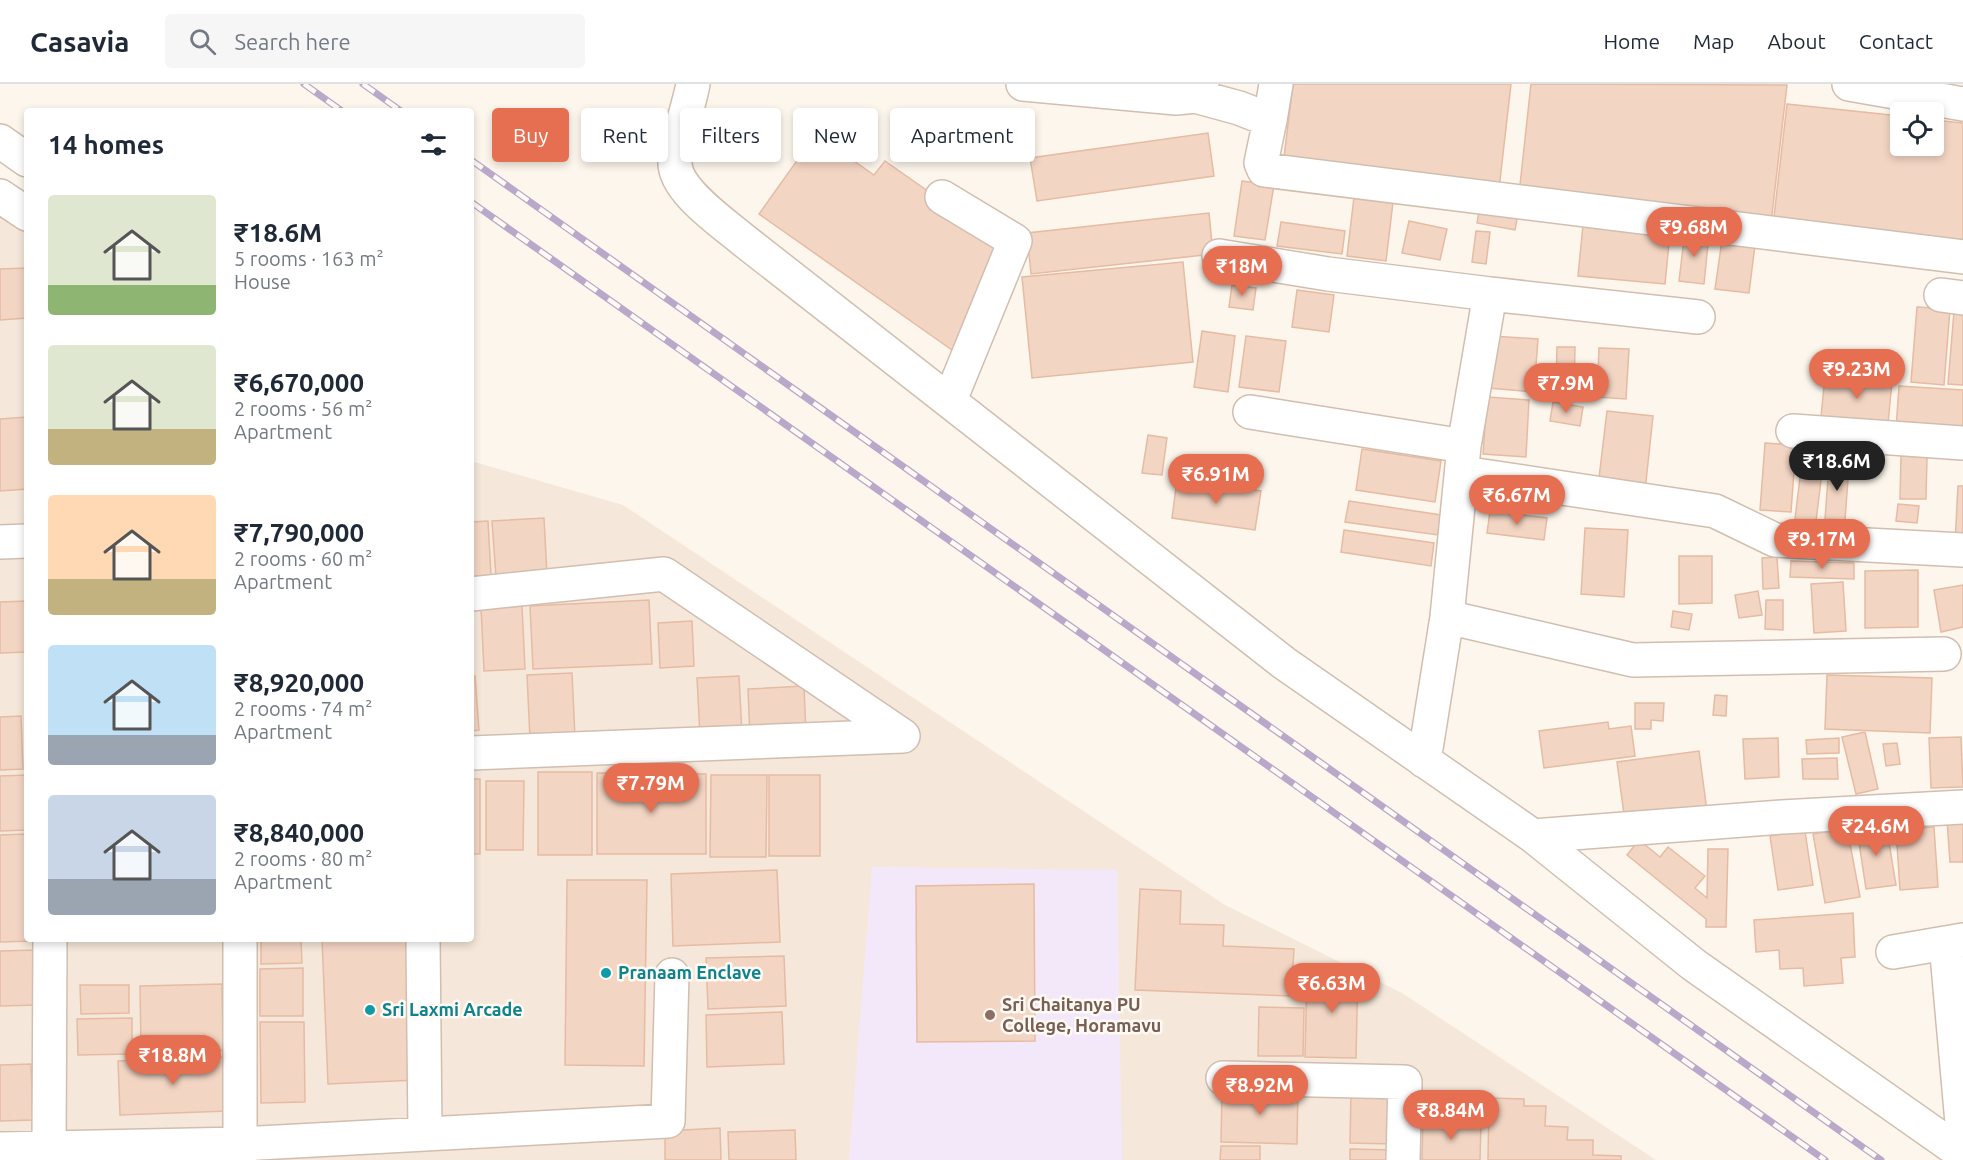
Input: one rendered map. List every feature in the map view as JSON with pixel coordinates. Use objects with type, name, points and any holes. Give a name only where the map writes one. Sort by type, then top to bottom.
[{"type":"street","points":[[693,84],[675,161],[678,178],[689,192],[742,239],[1284,663],[1533,836],[1694,965],[1963,1154]]},
{"type":"street","points":[[1023,84],[1176,98],[1198,90],[1270,120]]},
{"type":"street","points":[[1276,84],[1261,163],[1264,170],[1963,256]]},
{"type":"street","points":[[1849,84],[1963,104]]},
{"type":"street","points":[[1908,84],[1963,95]]},
{"type":"street","points":[[0,141],[24,158]]},
{"type":"street","points":[[0,196],[24,212]]},
{"type":"street","points":[[942,197],[1015,241],[950,400]]},
{"type":"street","points":[[1220,256],[1328,274],[1698,316]]},
{"type":"street","points":[[1424,761],[1447,617],[1464,460],[1490,294]]},
{"type":"street","points":[[1250,412],[1464,460],[1715,512],[1775,540],[1963,550]]},
{"type":"street","points":[[1793,431],[1963,443]]},
{"type":"street","points":[[0,542],[24,541]]},
{"type":"street","points":[[474,594],[664,573],[903,736],[474,753]]},
{"type":"street","points":[[1447,617],[1633,660],[1944,654]]},
{"type":"street","points":[[1533,836],[1782,817],[1963,807]]},
{"type":"street","points":[[49,1149],[50,942]]},
{"type":"street","points":[[240,942],[240,1152]]},
{"type":"street","points":[[423,942],[425,1134]]},
{"type":"street","points":[[1893,952],[1954,942],[1963,1134]]},
{"type":"street","points":[[0,1149],[240,1152],[425,1134],[668,1121],[672,975]]},
{"type":"street","points":[[1223,1077],[1405,1082],[1403,1160]]},
{"type":"shaded area","points":[[0,181],[24,196],[24,942],[474,942],[474,462],[623,505],[1225,905],[1402,993],[1656,1160],[0,1160]]},
{"type":"shaded area","name":"Sri Chaitanya PU College, Horamavu","points":[[872,867],[1117,870],[1122,1160],[849,1160]]},
{"type":"building","points":[[1293,84],[1511,84],[1499,189],[1283,165]]},
{"type":"building","points":[[1531,84],[1787,85],[1771,223],[1519,194]]},
{"type":"building","points":[[1787,104],[1890,115],[1890,156],[1944,156],[1944,121],[1963,123],[1963,246],[1773,225]]},
{"type":"building","points":[[1208,133],[1214,176],[1037,201],[1031,162],[1035,162],[1035,157]]},
{"type":"building","points":[[885,161],[1006,246],[995,280],[952,350],[759,214],[796,162],[856,162],[874,175]]},
{"type":"building","points":[[1242,181],[1274,185],[1265,240],[1234,236]]},
{"type":"building","points":[[1354,197],[1393,202],[1386,261],[1347,256]]},
{"type":"building","points":[[1481,201],[1519,209],[1515,230],[1477,223]]},
{"type":"building","points":[[1209,213],[1213,254],[1031,274],[1027,233]]},
{"type":"building","points":[[1584,215],[1671,223],[1665,284],[1578,276]]},
{"type":"building","points":[[1409,221],[1447,229],[1440,260],[1402,253]]},
{"type":"building","points":[[1281,222],[1345,231],[1342,254],[1277,246]]},
{"type":"building","points":[[1476,231],[1490,232],[1486,264],[1472,262]]},
{"type":"building","points":[[1685,231],[1709,234],[1704,284],[1679,281]]},
{"type":"building","points":[[1723,233],[1756,237],[1749,293],[1715,289]]},
{"type":"building","points":[[1183,262],[1193,362],[1032,378],[1022,277]]},
{"type":"building","points":[[24,268],[24,318],[0,320],[0,269]]},
{"type":"building","points":[[1232,285],[1256,288],[1253,310],[1229,307]]},
{"type":"building","points":[[1297,290],[1334,295],[1329,332],[1292,327]]},
{"type":"building","points":[[1917,307],[1950,309],[1944,385],[1911,382]]},
{"type":"building","points":[[1954,311],[1963,311],[1963,385],[1948,384]]},
{"type":"building","points":[[1202,331],[1235,336],[1228,392],[1194,387]]},
{"type":"building","points":[[1246,336],[1286,341],[1279,392],[1239,387]]},
{"type":"building","points":[[1492,336],[1538,339],[1534,392],[1488,388]]},
{"type":"building","points":[[1557,347],[1575,347],[1574,390],[1556,389]]},
{"type":"building","points":[[1599,348],[1629,349],[1626,399],[1597,397]]},
{"type":"building","points":[[1825,376],[1892,382],[1888,423],[1821,417]]},
{"type":"building","points":[[1899,386],[1963,390],[1963,433],[1896,429]]},
{"type":"building","points":[[1487,397],[1529,400],[1526,457],[1483,454]]},
{"type":"building","points":[[1553,402],[1583,407],[1580,426],[1550,421]]},
{"type":"building","points":[[1607,411],[1653,416],[1645,491],[1598,486]]},
{"type":"building","points":[[24,417],[24,489],[0,491],[0,419]]},
{"type":"building","points":[[1148,435],[1167,438],[1162,475],[1142,473]]},
{"type":"building","points":[[1765,443],[1796,445],[1791,512],[1760,510]]},
{"type":"building","points":[[1362,449],[1441,461],[1435,502],[1356,490]]},
{"type":"building","points":[[1901,456],[1927,457],[1926,499],[1900,499]]},
{"type":"building","points":[[1802,461],[1823,464],[1816,521],[1795,519]]},
{"type":"building","points":[[1829,465],[1849,466],[1845,520],[1825,519]]},
{"type":"building","points":[[1177,480],[1261,491],[1255,530],[1172,518]]},
{"type":"building","points":[[1958,486],[1963,486],[1963,543],[1955,543]]},
{"type":"building","points":[[1349,501],[1441,515],[1438,535],[1345,522]]},
{"type":"building","points":[[1898,504],[1919,506],[1917,523],[1896,521]]},
{"type":"building","points":[[1490,511],[1547,518],[1544,540],[1487,533]]},
{"type":"building","points":[[544,518],[547,575],[496,577],[492,521]]},
{"type":"building","points":[[488,521],[491,575],[474,577],[474,522]]},
{"type":"building","points":[[1585,528],[1628,530],[1624,597],[1581,594]]},
{"type":"building","points":[[1344,530],[1434,543],[1431,566],[1341,552]]},
{"type":"building","points":[[1679,556],[1712,556],[1712,603],[1679,604]]},
{"type":"building","points":[[1777,557],[1779,588],[1763,589],[1762,558]]},
{"type":"building","points":[[1791,561],[1854,563],[1854,579],[1790,577]]},
{"type":"building","points":[[1918,570],[1918,627],[1865,628],[1865,571]]},
{"type":"building","points":[[1843,582],[1846,631],[1814,633],[1811,584]]},
{"type":"building","points":[[1963,585],[1963,627],[1941,632],[1934,590]]},
{"type":"building","points":[[1758,591],[1762,615],[1739,618],[1735,595]]},
{"type":"building","points":[[649,600],[652,664],[533,669],[530,606]]},
{"type":"building","points":[[1766,600],[1783,600],[1783,630],[1765,629]]},
{"type":"building","points":[[24,601],[24,652],[0,653],[0,602]]},
{"type":"building","points":[[522,606],[525,669],[484,671],[481,608]]},
{"type":"building","points":[[1673,611],[1692,614],[1689,630],[1671,627]]},
{"type":"building","points":[[692,621],[694,666],[660,668],[658,623]]},
{"type":"building","points":[[572,673],[575,737],[530,739],[527,675]]},
{"type":"building","points":[[1827,675],[1932,678],[1930,733],[1825,729]]},
{"type":"building","points":[[474,676],[475,676],[479,730],[474,731]]},
{"type":"building","points":[[739,676],[742,734],[700,736],[697,678]]},
{"type":"building","points":[[804,686],[806,734],[750,737],[748,689]]},
{"type":"building","points":[[1715,695],[1727,696],[1726,716],[1713,715]]},
{"type":"building","points":[[1635,703],[1664,703],[1663,721],[1651,720],[1651,729],[1635,729]]},
{"type":"building","points":[[21,716],[23,769],[0,770],[0,717]]},
{"type":"building","points":[[1608,722],[1609,729],[1631,726],[1635,756],[1544,768],[1539,731]]},
{"type":"building","points":[[1865,732],[1878,789],[1856,794],[1842,737]]},
{"type":"building","points":[[1961,737],[1963,787],[1931,788],[1929,738]]},
{"type":"building","points":[[1778,738],[1779,777],[1745,779],[1743,739]]},
{"type":"building","points":[[1839,738],[1839,753],[1807,754],[1806,740]]},
{"type":"building","points":[[1897,743],[1900,764],[1886,766],[1883,744]]},
{"type":"building","points":[[1699,751],[1707,811],[1625,822],[1617,762]]},
{"type":"building","points":[[1837,758],[1838,779],[1803,779],[1802,759]]},
{"type":"building","points":[[538,772],[592,772],[592,855],[538,855]]},
{"type":"building","points":[[597,773],[706,774],[706,854],[597,854]]},
{"type":"building","points":[[24,775],[24,830],[0,831],[0,776]]},
{"type":"building","points":[[711,775],[767,775],[766,857],[710,857]]},
{"type":"building","points":[[769,775],[820,775],[820,856],[769,856]]},
{"type":"building","points":[[474,779],[480,779],[480,854],[474,854]]},
{"type":"building","points":[[486,781],[524,781],[523,850],[486,850]]},
{"type":"building","points":[[1963,819],[1963,862],[1950,862],[1947,820]]},
{"type":"building","points":[[1886,824],[1896,885],[1866,889],[1857,829]]},
{"type":"building","points":[[1934,827],[1938,887],[1900,890],[1896,830]]},
{"type":"building","points":[[1847,828],[1860,897],[1825,903],[1813,834]]},
{"type":"building","points":[[1805,831],[1813,885],[1778,890],[1770,836]]},
{"type":"building","points":[[24,834],[24,941],[0,942],[0,835]]},
{"type":"building","points":[[1639,840],[1660,857],[1668,847],[1705,876],[1695,888],[1707,898],[1708,849],[1728,849],[1726,927],[1706,927],[1706,919],[1627,855]]},
{"type":"building","points":[[777,870],[780,942],[673,946],[671,874]]},
{"type":"building","name":"Pranaam Enclave","points":[[567,880],[647,880],[644,1066],[565,1065]]},
{"type":"building","points":[[1034,884],[1035,1041],[917,1042],[916,886]]},
{"type":"building","points":[[1140,889],[1181,891],[1180,924],[1224,925],[1223,946],[1294,949],[1291,996],[1135,990]]},
{"type":"building","points":[[1853,913],[1855,957],[1841,958],[1843,983],[1804,986],[1803,968],[1780,969],[1779,950],[1756,952],[1754,920]]},
{"type":"building","points":[[261,942],[301,942],[302,963],[261,964]]},
{"type":"building","name":"Sri Laxmi Arcade","points":[[322,942],[411,942],[417,1080],[328,1084]]},
{"type":"building","points":[[36,950],[38,1005],[0,1006],[0,951]]},
{"type":"building","points":[[784,956],[786,1006],[708,1009],[706,958]]},
{"type":"building","points":[[303,968],[303,1016],[260,1016],[260,969]]},
{"type":"building","points":[[1307,970],[1358,970],[1356,1058],[1305,1057]]},
{"type":"building","points":[[222,984],[223,1050],[141,1051],[140,986]]},
{"type":"building","points":[[80,985],[129,985],[129,1013],[81,1014]]},
{"type":"building","points":[[1259,1007],[1304,1008],[1303,1056],[1258,1056]]},
{"type":"building","points":[[782,1012],[784,1064],[707,1067],[706,1015]]},
{"type":"building","points":[[132,1018],[132,1054],[78,1055],[77,1019]]},
{"type":"building","points":[[260,1022],[304,1022],[305,1102],[261,1103]]},
{"type":"building","points":[[226,1057],[228,1111],[120,1115],[118,1061]]},
{"type":"building","points":[[31,1064],[33,1120],[0,1121],[0,1065]]},
{"type":"building","points":[[1222,1088],[1298,1088],[1297,1144],[1221,1142]]},
{"type":"building","points":[[1351,1089],[1395,1089],[1394,1144],[1350,1143]]},
{"type":"building","points":[[1489,1098],[1524,1099],[1524,1106],[1546,1106],[1545,1126],[1568,1127],[1567,1140],[1593,1140],[1593,1155],[1621,1156],[1621,1160],[1488,1160]]},
{"type":"building","points":[[1423,1121],[1481,1122],[1480,1160],[1422,1160]]},
{"type":"building","points":[[720,1128],[721,1160],[665,1160],[665,1131]]},
{"type":"building","points":[[795,1130],[796,1160],[729,1160],[728,1132]]},
{"type":"building","points":[[1221,1146],[1260,1146],[1260,1160],[1220,1160]]},
{"type":"building","points":[[1350,1149],[1394,1150],[1393,1160],[1350,1160]]},
{"type":"railway","points":[[304,84],[338,108]]},
{"type":"railway","points":[[363,84],[397,108]]},
{"type":"railway","points":[[474,162],[1881,1160]]},
{"type":"railway","points":[[474,204],[1825,1160]]},
{"type":"place","name":"Pranaam Enclave","points":[[606,973]]},
{"type":"place","name":"Sri Laxmi Arcade","points":[[370,1010]]},
{"type":"place","name":"Sri Chaitanya PU College, Horamavu","points":[[990,1015]]}]
